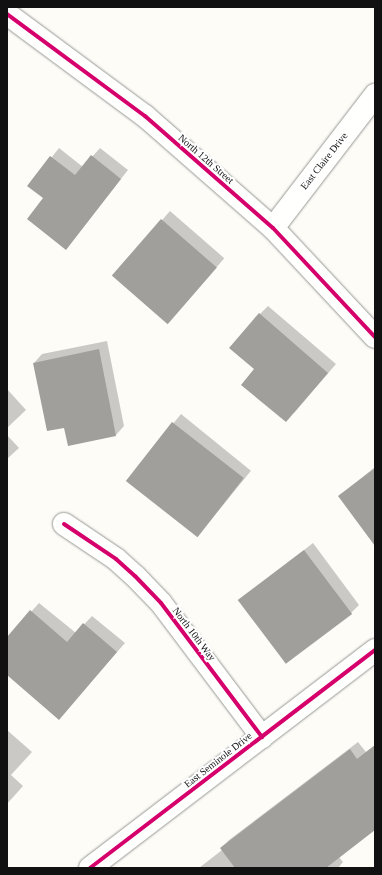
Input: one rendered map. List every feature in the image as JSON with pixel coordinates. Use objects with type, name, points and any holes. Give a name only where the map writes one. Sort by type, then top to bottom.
[{"type":"street","name":"North 12th Street","points":[[7,14],[145,116],[273,228],[375,337]]},
{"type":"street","name":"East Claire Drive","points":[[273,228],[375,95]]},
{"type":"street","name":"North 10th Way","points":[[64,524],[116,559],[135,576],[161,604],[262,737]]},
{"type":"street","name":"East Seminole Drive","points":[[90,868],[375,650]]},
{"type":"building","points":[[91,155],[121,179],[66,250],[27,219],[43,198],[27,186],[50,156],[75,175]]},
{"type":"building","points":[[161,219],[217,268],[168,324],[112,276]]},
{"type":"building","points":[[259,313],[328,373],[286,422],[241,385],[254,369],[229,348]]},
{"type":"building","points":[[99,349],[116,436],[68,446],[64,428],[47,431],[33,363]]},
{"type":"building","points":[[172,422],[244,478],[198,537],[126,481]]},
{"type":"building","points":[[375,468],[375,546],[338,496]]},
{"type":"building","points":[[304,550],[352,614],[286,664],[238,600]]},
{"type":"building","points":[[30,610],[67,642],[83,623],[117,652],[59,720],[7,675],[7,637]]},
{"type":"building","points":[[375,745],[375,830],[326,868],[235,868],[220,848],[350,749],[357,759]]},
{"type":"cycle path","points":[[7,14],[145,116],[273,228],[375,337]]},
{"type":"cycle path","points":[[64,524],[116,559],[161,603],[262,737]]},
{"type":"cycle path","points":[[90,868],[375,650]]}]
